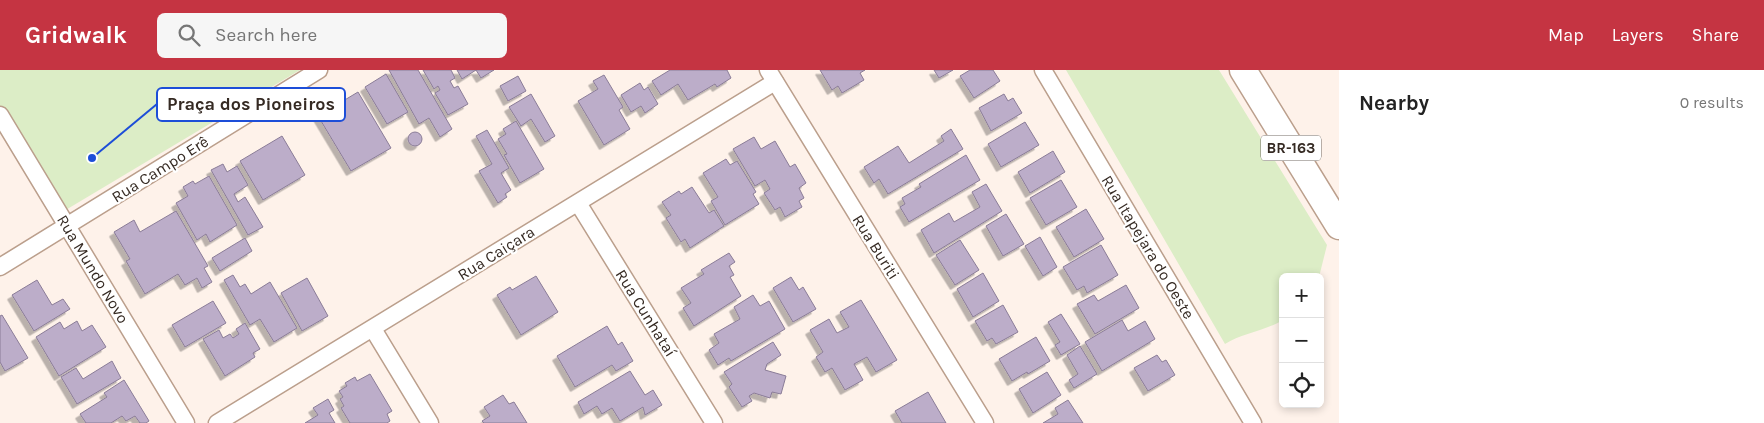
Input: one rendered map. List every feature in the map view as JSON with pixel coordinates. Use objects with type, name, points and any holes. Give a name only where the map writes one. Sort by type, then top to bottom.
[{"type":"highway","name":"BR-163","points":[[1243,70],[1339,226]]},
{"type":"street","name":"Rua Campo Erê","points":[[0,267],[319,70]]},
{"type":"street","name":"Rua Itapejara do Oeste","points":[[1043,70],[1253,423]]},
{"type":"street","name":"Rua Caiçara","points":[[217,423],[578,203],[772,76]]},
{"type":"street","name":"Rua Buriti","points":[[772,76],[985,423]]},
{"type":"street","name":"Rua Mundo Novo","points":[[0,115],[186,423]]},
{"type":"street","name":"Rua Cunhataí","points":[[578,203],[714,423]]},
{"type":"street","points":[[372,329],[430,423]]},
{"type":"green space","points":[[0,70],[300,70],[64,211],[0,106]]},
{"type":"green space","points":[[1066,70],[1219,70],[1327,245],[1320,273],[1279,273],[1279,322],[1225,344]]},
{"type":"building","points":[[389,70],[418,70],[452,129],[440,137],[429,118],[419,124]]},
{"type":"building","points":[[423,70],[451,70],[455,78],[450,81],[454,88],[458,86],[468,104],[448,115],[435,93],[440,90],[438,86],[434,89]]},
{"type":"building","points":[[457,70],[476,70],[462,79]]},
{"type":"building","points":[[476,70],[494,70],[481,78]]},
{"type":"building","points":[[670,70],[727,70],[731,78],[717,87],[715,84],[688,100],[678,84],[661,95],[652,81]]},
{"type":"building","points":[[820,70],[865,70],[860,73],[864,80],[842,93],[838,86],[832,90]]},
{"type":"building","points":[[934,70],[953,70],[939,78]]},
{"type":"building","points":[[970,70],[993,70],[1000,81],[974,98],[960,76]]},
{"type":"building","points":[[386,74],[408,112],[387,124],[365,87]]},
{"type":"building","points":[[604,75],[623,107],[619,110],[630,129],[604,145],[578,101],[598,89],[593,81]]},
{"type":"building","points":[[518,76],[526,91],[508,101],[500,86]]},
{"type":"building","points":[[640,83],[644,90],[648,87],[658,104],[645,113],[641,106],[631,112],[621,95]]},
{"type":"building","points":[[358,92],[391,148],[351,171],[318,116]]},
{"type":"building","points":[[531,94],[555,136],[545,142],[531,119],[521,126],[509,107]]},
{"type":"building","points":[[1004,94],[1008,101],[1013,98],[1022,113],[991,131],[979,108]]},
{"type":"building","points":[[516,121],[544,169],[520,183],[504,155],[507,154],[498,139],[506,134],[503,129]]},
{"type":"building","points":[[1025,122],[1039,145],[1001,167],[988,144]]},
{"type":"building","points":[[951,129],[963,149],[888,194],[879,179],[874,183],[864,167],[898,146],[909,163],[944,141],[941,136]]},
{"type":"building","points":[[487,130],[509,168],[501,173],[511,190],[505,194],[507,197],[498,203],[479,171],[492,164],[476,136]]},
{"type":"building","points":[[415,132],[420,134],[422,139],[420,144],[415,146],[410,144],[408,139],[410,134]]},
{"type":"building","points":[[282,136],[305,175],[263,200],[240,161]]},
{"type":"building","points":[[754,137],[761,149],[775,141],[790,167],[795,164],[806,183],[799,188],[804,198],[799,201],[802,207],[785,217],[780,207],[775,210],[764,193],[770,189],[765,180],[755,186],[733,149]]},
{"type":"building","points":[[1053,151],[1065,172],[1030,193],[1018,172]]},
{"type":"building","points":[[966,155],[980,180],[909,222],[900,207],[905,204],[902,198],[921,187],[919,184]]},
{"type":"building","points":[[726,159],[730,165],[737,161],[756,192],[753,194],[759,204],[725,225],[711,201],[718,197],[703,173]]},
{"type":"building","points":[[223,164],[227,172],[237,166],[248,185],[234,194],[238,202],[245,197],[263,227],[248,235],[211,170]]},
{"type":"building","points":[[209,176],[237,225],[210,242],[206,234],[197,240],[176,203],[188,196],[183,187],[193,181],[195,184]]},
{"type":"building","points":[[1061,180],[1077,207],[1046,225],[1030,198]]},
{"type":"building","points":[[986,184],[1002,211],[934,253],[921,230],[949,213],[954,222],[980,207],[972,192]]},
{"type":"building","points":[[692,187],[709,213],[714,210],[724,226],[690,248],[685,239],[681,242],[666,218],[671,215],[662,202],[679,191],[681,194]]},
{"type":"building","points":[[1086,209],[1104,239],[1074,257],[1056,227]]},
{"type":"building","points":[[176,211],[208,266],[204,268],[212,282],[202,288],[197,278],[185,285],[178,274],[145,294],[126,261],[130,259],[114,232],[134,220],[140,232]]},
{"type":"building","points":[[1006,214],[1024,244],[1003,256],[986,226]]},
{"type":"building","points":[[1040,237],[1057,267],[1043,276],[1025,246]]},
{"type":"building","points":[[245,238],[252,251],[220,271],[212,258]]},
{"type":"building","points":[[960,240],[979,270],[955,285],[936,255]]},
{"type":"building","points":[[1101,245],[1118,275],[1087,293],[1084,286],[1077,290],[1063,267]]},
{"type":"building","points":[[729,253],[735,262],[729,266],[734,275],[730,277],[741,296],[694,326],[683,308],[691,303],[681,288],[704,274],[701,270]]},
{"type":"building","points":[[983,273],[999,301],[973,317],[957,289]]},
{"type":"building","points":[[233,275],[240,287],[245,284],[251,294],[270,282],[297,328],[274,342],[260,319],[250,325],[224,280]]},
{"type":"building","points":[[536,276],[558,312],[521,335],[497,295],[510,287],[512,290]]},
{"type":"building","points":[[791,277],[799,290],[803,287],[816,309],[793,322],[773,288]]},
{"type":"building","points":[[307,278],[328,316],[302,331],[281,293]]},
{"type":"building","points":[[37,280],[52,305],[63,299],[70,309],[34,331],[12,295]]},
{"type":"building","points":[[1126,285],[1139,308],[1095,334],[1077,304],[1094,295],[1098,301]]},
{"type":"building","points":[[753,295],[760,306],[769,301],[785,329],[731,361],[729,358],[718,365],[709,350],[719,343],[714,334],[740,319],[734,307]]},
{"type":"building","points":[[861,300],[897,360],[876,372],[867,357],[854,364],[863,380],[845,390],[832,368],[825,372],[816,357],[823,352],[810,330],[829,319],[837,333],[849,327],[840,312]]},
{"type":"building","points":[[213,301],[226,323],[185,347],[172,325]]},
{"type":"building","points":[[1003,305],[1018,332],[996,344],[992,338],[987,341],[975,321]]},
{"type":"building","points":[[1061,314],[1080,344],[1061,355],[1055,345],[1060,342],[1048,322]]},
{"type":"building","points":[[2,315],[28,358],[5,371],[0,362],[0,316]]},
{"type":"building","points":[[1122,320],[1128,331],[1145,321],[1155,339],[1102,371],[1085,342]]},
{"type":"building","points":[[77,321],[82,331],[92,325],[106,347],[59,376],[36,337],[60,322],[64,329]]},
{"type":"building","points":[[245,323],[260,349],[253,353],[255,357],[225,376],[203,339],[219,330],[223,338],[230,334],[233,338],[239,334],[236,329]]},
{"type":"building","points":[[607,326],[618,345],[622,342],[633,361],[616,371],[612,365],[575,387],[557,356]]},
{"type":"building","points":[[1036,337],[1050,361],[1012,381],[999,359]]},
{"type":"building","points":[[773,342],[781,355],[767,364],[765,370],[786,376],[781,394],[772,392],[770,398],[754,393],[749,396],[752,401],[742,407],[729,387],[732,384],[724,372]]},
{"type":"building","points":[[1080,346],[1097,374],[1074,388],[1069,380],[1078,374],[1067,355]]},
{"type":"building","points":[[1157,355],[1162,362],[1166,360],[1175,375],[1148,391],[1134,368]]},
{"type":"building","points":[[112,361],[121,378],[77,404],[61,377],[76,368],[83,379]]},
{"type":"building","points":[[630,371],[645,395],[653,390],[662,405],[645,415],[643,407],[620,421],[612,408],[602,414],[597,406],[584,414],[578,402]]},
{"type":"building","points":[[1047,372],[1061,395],[1033,413],[1019,389]]},
{"type":"building","points":[[370,374],[392,411],[387,414],[390,421],[387,423],[350,423],[341,408],[344,406],[340,399],[343,397],[339,391],[347,386],[345,383],[355,377],[357,381]]},
{"type":"building","points":[[124,380],[149,421],[140,423],[135,416],[126,421],[122,416],[111,423],[86,423],[80,414],[107,397],[104,393]]},
{"type":"building","points":[[928,392],[946,423],[902,423],[895,411]]},
{"type":"building","points":[[503,395],[509,404],[514,402],[527,423],[484,423],[482,421],[490,416],[484,407]]},
{"type":"building","points":[[328,399],[334,410],[329,413],[335,423],[305,423],[318,415],[313,408]]},
{"type":"building","points":[[1068,400],[1083,423],[1043,423],[1058,414],[1055,408]]},
{"type":"place","name":"Praça dos Pioneiros","points":[[92,158]]}]
